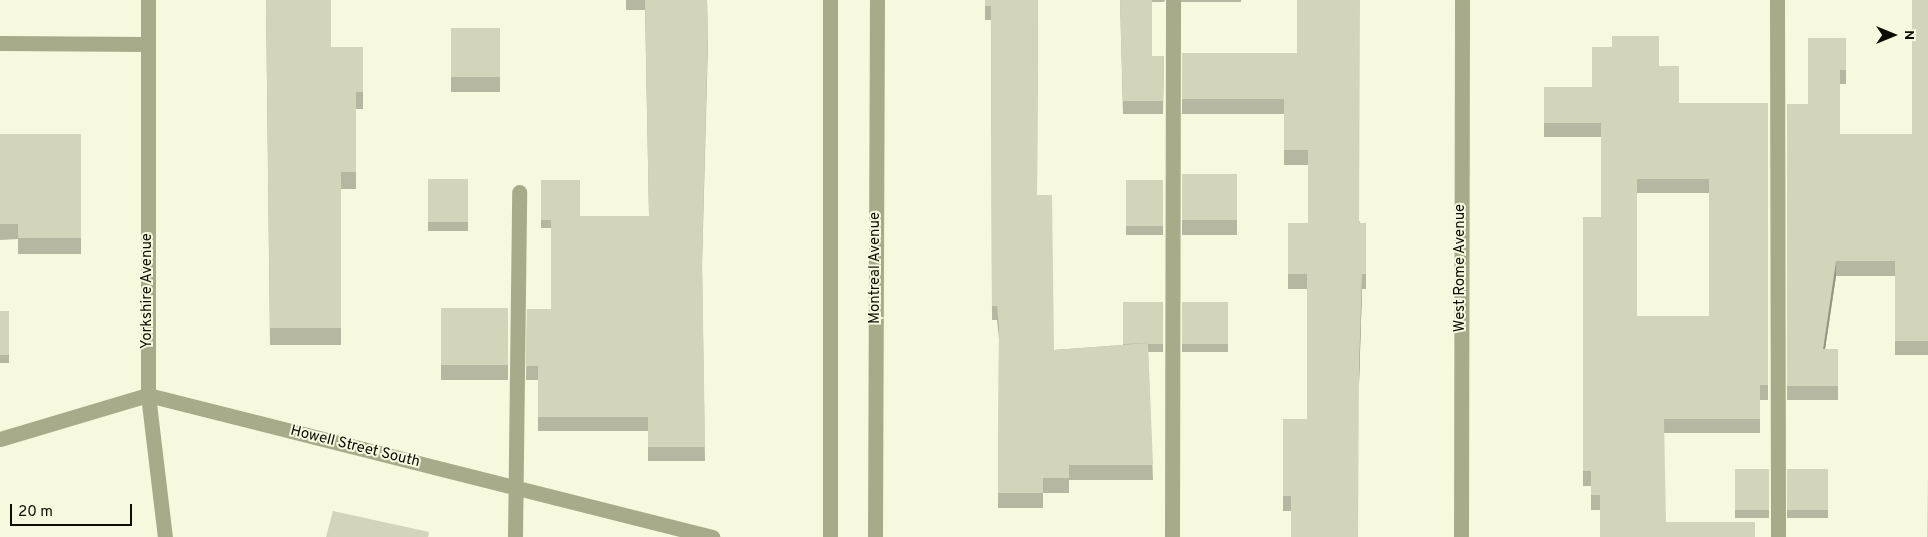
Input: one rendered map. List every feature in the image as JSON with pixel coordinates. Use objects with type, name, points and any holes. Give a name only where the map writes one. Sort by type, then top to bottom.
[{"type":"street","name":"Yorkshire Avenue","points":[[148,0],[148,395],[165,537]]},
{"type":"street","points":[[830,0],[830,537]]},
{"type":"street","name":"Montreal Avenue","points":[[875,537],[877,0]]},
{"type":"street","points":[[1172,537],[1173,0]]},
{"type":"street","name":"West Rome Avenue","points":[[1461,537],[1462,0]]},
{"type":"street","points":[[1777,0],[1778,537]]},
{"type":"street","points":[[0,43],[148,44]]},
{"type":"street","points":[[515,537],[518,192]]},
{"type":"street","points":[[0,439],[148,395]]},
{"type":"street","name":"Howell Street South","points":[[148,395],[712,537]]},
{"type":"building","points":[[266,0],[331,0],[331,47],[363,47],[363,92],[356,92],[356,172],[341,172],[341,328],[270,328]]},
{"type":"building","points":[[645,0],[707,0],[708,29],[702,258],[705,447],[648,447],[648,417],[538,417],[538,366],[526,366],[527,309],[551,309],[551,216],[649,216]]},
{"type":"building","points":[[985,0],[1038,0],[1037,195],[1052,195],[1054,350],[1148,343],[1153,465],[1069,465],[1069,478],[1043,478],[1043,493],[998,493],[999,325],[997,306],[992,306],[991,6],[985,6]]},
{"type":"building","points":[[1120,0],[1152,0],[1152,56],[1164,56],[1163,101],[1123,101]]},
{"type":"building","points":[[1297,0],[1360,0],[1359,223],[1366,223],[1366,274],[1362,274],[1359,367],[1358,537],[1291,537],[1291,496],[1283,496],[1283,419],[1307,419],[1307,274],[1288,274],[1288,223],[1308,223],[1308,150],[1284,150],[1284,99],[1182,99],[1182,53],[1297,53]]},
{"type":"building","points":[[1912,0],[1928,0],[1928,341],[1895,341],[1895,261],[1836,261],[1823,349],[1838,349],[1838,386],[1787,386],[1787,104],[1808,104],[1808,38],[1846,38],[1846,70],[1840,70],[1840,134],[1912,134]]},
{"type":"building","points":[[451,28],[500,28],[500,77],[451,77]]},
{"type":"building","points":[[1612,36],[1659,36],[1659,66],[1679,66],[1679,103],[1768,103],[1768,385],[1760,385],[1760,419],[1664,419],[1666,522],[1755,522],[1755,537],[1600,537],[1600,495],[1591,495],[1591,471],[1583,471],[1583,217],[1601,217],[1601,123],[1544,123],[1544,87],[1592,87],[1592,47],[1612,47]],"holes":[[[1637,179],[1709,179],[1709,316],[1637,316]]]},
{"type":"building","points":[[0,134],[81,134],[81,238],[18,238],[18,224],[0,224]]},
{"type":"building","points":[[1182,174],[1237,174],[1237,220],[1182,220]]},
{"type":"building","points":[[428,179],[468,179],[468,222],[428,222]]},
{"type":"building","points":[[541,180],[580,180],[580,216],[551,216],[551,220],[541,220]]},
{"type":"building","points":[[1126,180],[1163,180],[1163,226],[1126,226]]},
{"type":"building","points":[[1123,302],[1163,302],[1163,344],[1123,344]]},
{"type":"building","points":[[1182,302],[1228,302],[1228,344],[1182,344]]},
{"type":"building","points":[[441,308],[508,308],[508,365],[441,365]]},
{"type":"building","points":[[0,311],[9,311],[9,355],[0,355]]},
{"type":"building","points":[[1735,469],[1769,469],[1769,510],[1735,510]]},
{"type":"building","points":[[1787,469],[1828,469],[1828,510],[1787,510]]},
{"type":"building","points":[[1928,474],[1928,537],[1927,537]]},
{"type":"building","points":[[333,511],[429,532],[428,537],[326,537]]}]
